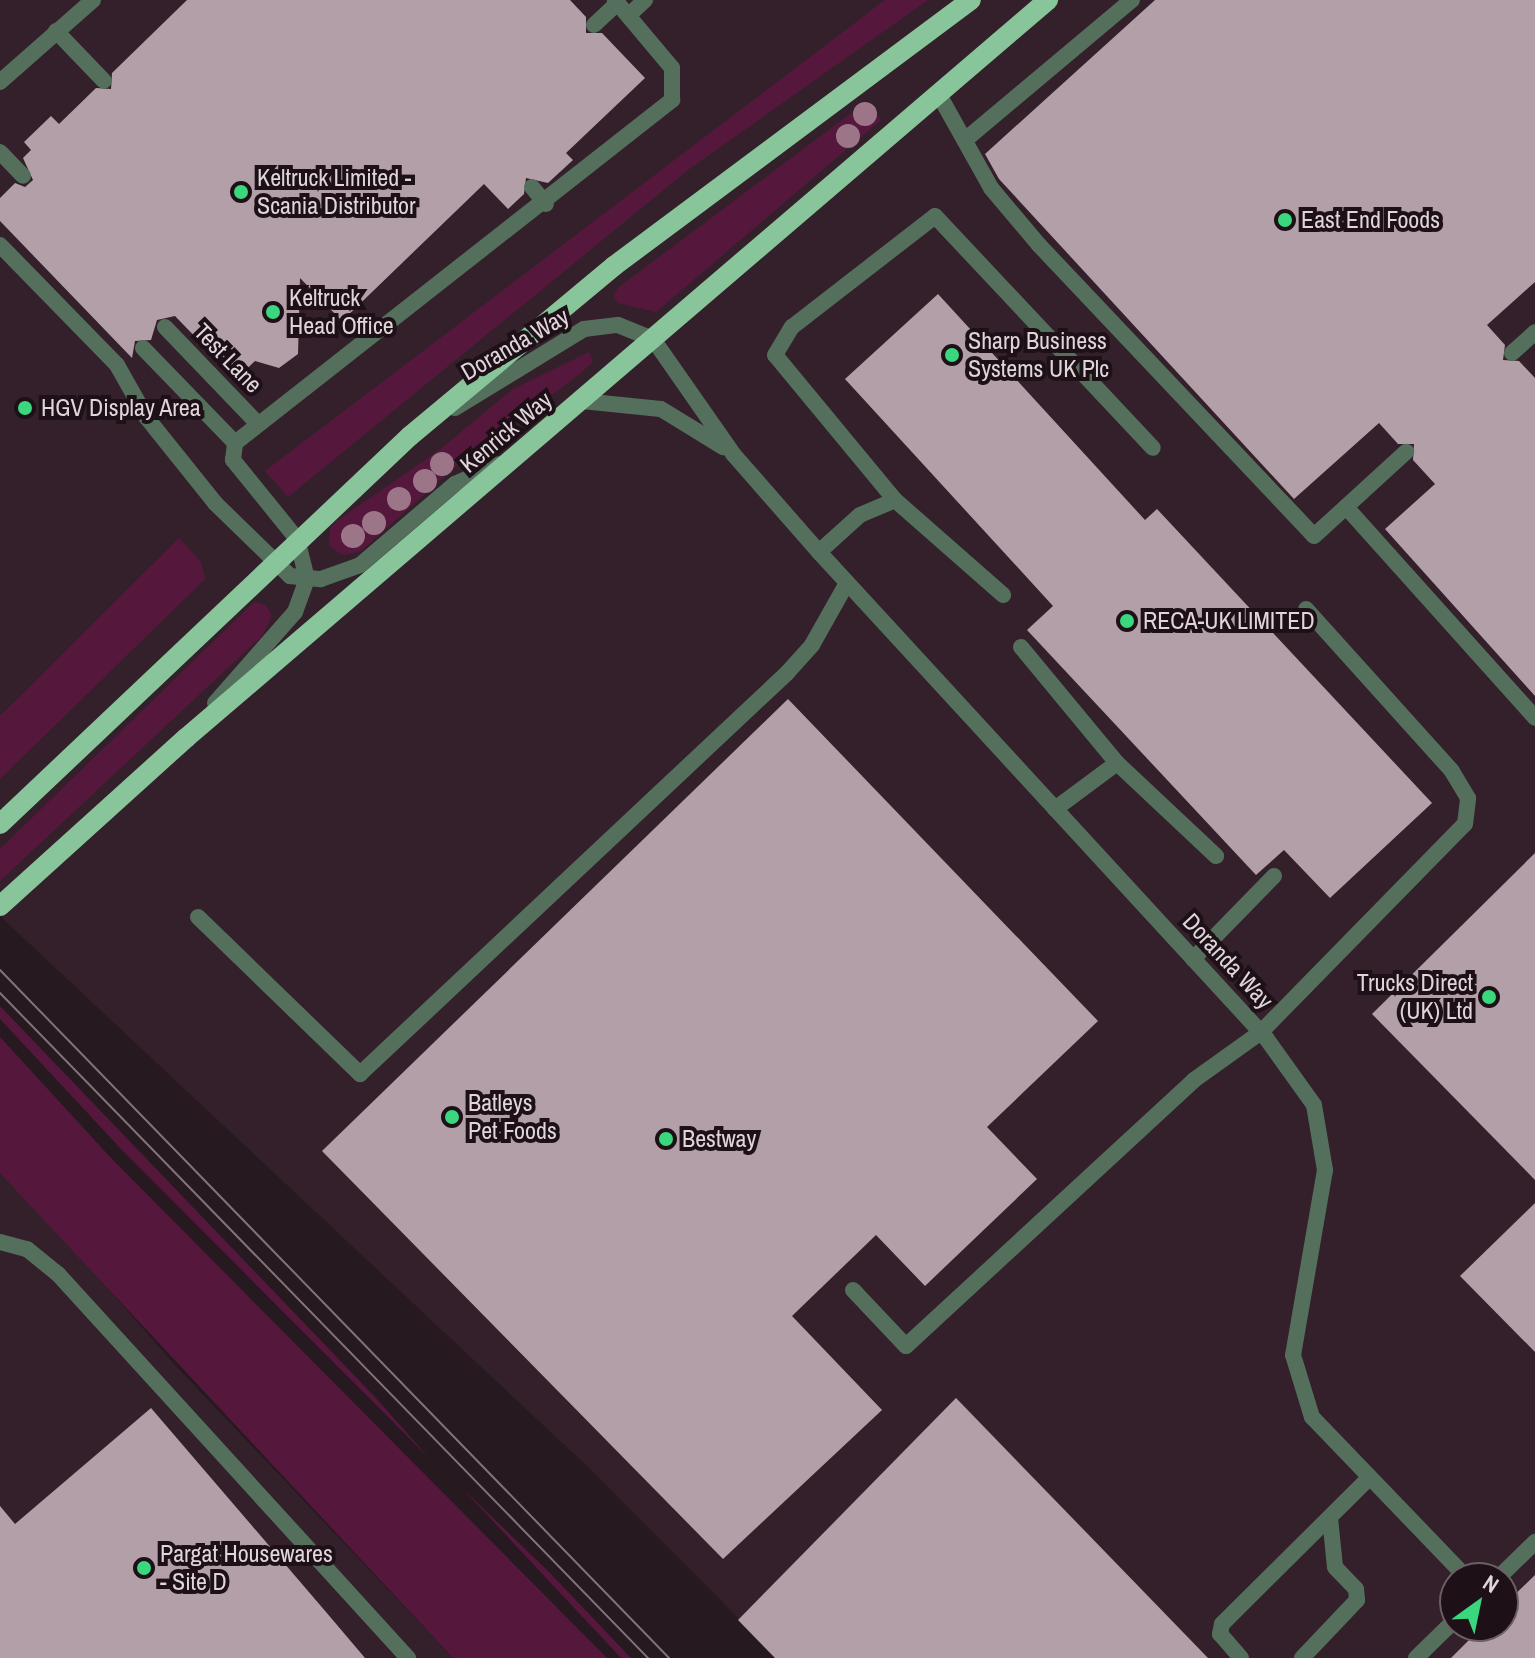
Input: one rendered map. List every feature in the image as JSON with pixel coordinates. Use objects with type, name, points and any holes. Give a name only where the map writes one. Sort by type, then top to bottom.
[{"type":"main road","points":[[0,824],[272,562],[410,436],[614,266],[971,0]]},
{"type":"main road","name":"Kenrick Way","points":[[0,906],[186,738],[1048,0]]},
{"type":"street","points":[[0,82],[93,0]]},
{"type":"street","points":[[594,25],[621,6],[645,0]]},
{"type":"street","points":[[965,140],[1132,0]]},
{"type":"street","points":[[186,738],[295,612],[307,579],[297,539],[233,460],[235,443],[257,423],[546,204],[672,100],[672,68],[621,6]]},
{"type":"street","points":[[56,31],[104,81]]},
{"type":"street","points":[[938,93],[991,188],[1039,245],[1314,536],[1406,452]]},
{"type":"street","points":[[0,152],[23,176]]},
{"type":"street","points":[[532,187],[546,204]]},
{"type":"street","points":[[1003,595],[895,500],[775,355],[792,327],[935,216],[1153,448]]},
{"type":"street","points":[[0,245],[117,365],[147,418],[272,562],[307,579],[360,565],[455,484],[519,455]]},
{"type":"street","name":"Doranda Way","points":[[410,436],[584,329],[618,325],[653,339],[734,455],[847,583],[1261,1032],[1314,1105],[1325,1170],[1293,1355],[1312,1417],[1367,1480],[1451,1562]]},
{"type":"street","name":"Test Lane","points":[[165,327],[257,423]]},
{"type":"street","points":[[1512,353],[1535,332]]},
{"type":"street","points":[[143,348],[235,443]]},
{"type":"street","name":"Doranda Way","points":[[582,401],[661,409],[734,455]]},
{"type":"street","points":[[819,552],[860,515],[895,500]]},
{"type":"street","points":[[1346,507],[1535,718]]},
{"type":"street","points":[[198,917],[360,1074],[787,673],[812,645],[847,583]]},
{"type":"street","points":[[853,1290],[906,1346],[1194,1080],[1261,1032],[1465,824],[1468,798],[1452,771],[1306,609]]},
{"type":"street","points":[[1021,647],[1117,763],[1216,856]]},
{"type":"street","points":[[1055,809],[1117,763]]},
{"type":"street","points":[[1193,959],[1274,876]]},
{"type":"street","points":[[0,1242],[27,1249],[58,1274],[408,1658]]},
{"type":"street","points":[[1241,1658],[1220,1634],[1222,1624],[1367,1480]]},
{"type":"street","points":[[1302,1658],[1357,1600],[1356,1589],[1335,1567],[1330,1518]]},
{"type":"street","points":[[1514,1562],[1535,1542]]},
{"type":"street","points":[[1416,1658],[1439,1636]]},
{"type":"shaded area","points":[[0,0],[1535,0],[1535,1658],[778,1658],[589,1468],[0,916]]},
{"type":"shaded area","points":[[885,0],[928,0],[688,170],[288,497],[265,471]]},
{"type":"shaded area","points":[[866,102],[881,120],[656,312],[618,303],[613,296],[619,287]]},
{"type":"shaded area","points":[[589,352],[593,362],[581,373],[455,467],[361,551],[343,555],[329,546],[330,528],[338,520],[438,451],[513,389]]},
{"type":"shaded area","points":[[179,538],[201,562],[205,579],[0,779],[0,716]]},
{"type":"shaded area","points":[[254,602],[266,605],[272,616],[262,636],[0,881],[0,849]]},
{"type":"shaded area","points":[[0,1006],[375,1397],[430,1459],[121,1149],[0,1019]]},
{"type":"shaded area","points":[[0,1037],[111,1158],[607,1658],[453,1658],[0,1173]]},
{"type":"shaded area","points":[[0,1173],[34,1204],[174,1364],[453,1658],[0,1658]]},
{"type":"shaded area","points":[[462,1488],[550,1573],[631,1658],[621,1658]]},
{"type":"building","name":"Keltruck Limited - Scania Distributor","points":[[187,0],[570,0],[586,17],[586,33],[602,33],[645,78],[566,153],[573,160],[548,183],[526,178],[524,194],[508,209],[484,184],[342,321],[300,278],[298,354],[279,368],[255,361],[236,379],[175,316],[157,320],[151,340],[135,341],[132,358],[0,221],[0,198],[15,183],[25,187],[33,180],[23,158],[31,150],[24,142],[51,116],[59,124],[96,88],[111,89],[112,73]]},
{"type":"building","name":"East End Foods","points":[[1155,0],[1535,0],[1535,282],[1487,325],[1505,345],[1503,360],[1519,361],[1535,378],[1535,696],[1385,529],[1435,484],[1413,460],[1414,444],[1398,444],[1379,423],[1294,499],[999,179],[985,154]]},
{"type":"building","points":[[938,294],[1145,520],[1157,509],[1432,803],[1330,898],[1284,850],[1256,875],[1027,630],[1053,606],[845,379]]},
{"type":"building","name":"Bestway","points":[[788,699],[1098,1021],[987,1127],[1037,1179],[925,1286],[876,1235],[792,1316],[882,1410],[723,1559],[322,1151]]},
{"type":"building","points":[[1535,853],[1535,1180],[1372,1014]]},
{"type":"building","points":[[1535,1203],[1535,1352],[1460,1276]]},
{"type":"building","points":[[956,1398],[1208,1658],[775,1658],[738,1620]]},
{"type":"building","name":"Pargat Housewares - Site D","points":[[151,1408],[365,1658],[0,1658],[0,1506],[15,1524]]},
{"type":"building","points":[[1535,1575],[1535,1658],[1451,1658],[1467,1642],[1519,1642],[1519,1590]]},
{"type":"tram line","points":[[0,970],[669,1658]]},
{"type":"tram line","points":[[0,993],[648,1658]]},
{"type":"place","name":"Keltruck Limited - Scania Distributor","points":[[241,192]]},
{"type":"place","name":"East End Foods","points":[[1285,220]]},
{"type":"place","name":"Keltruck Head Office","points":[[273,312]]},
{"type":"place","name":"Sharp Business Systems UK Plc","points":[[952,355]]},
{"type":"place","name":"HGV Display Area","points":[[25,408]]},
{"type":"place","name":"RECA-UK LIMITED","points":[[1127,621]]},
{"type":"place","name":"Trucks Direct (UK) Ltd","points":[[1489,997]]},
{"type":"place","name":"Batleys Pet Foods","points":[[452,1117]]},
{"type":"place","name":"Bestway","points":[[666,1139]]},
{"type":"place","name":"Pargat Housewares - Site D","points":[[144,1568]]}]
